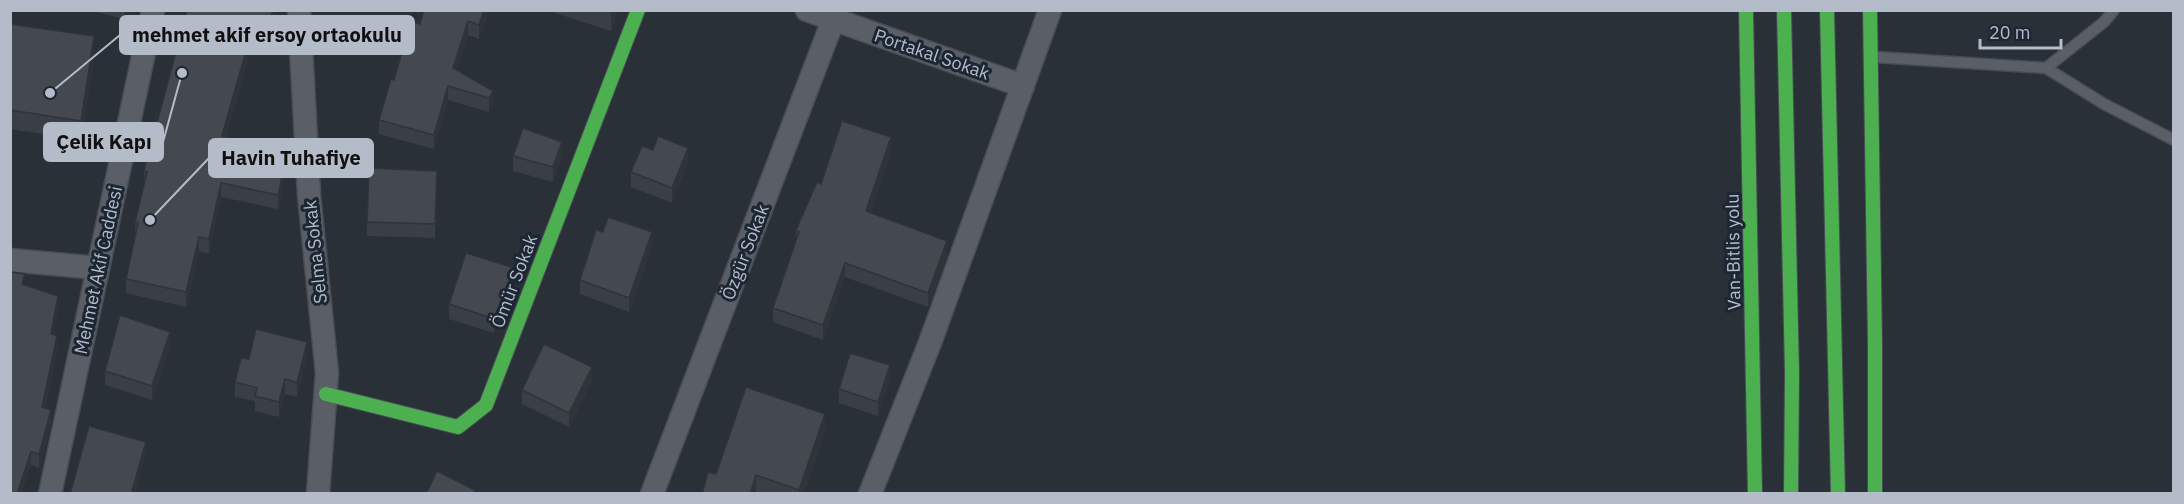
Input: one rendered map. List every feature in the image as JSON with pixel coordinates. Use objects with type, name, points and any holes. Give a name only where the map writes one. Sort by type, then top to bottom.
[{"type":"main road","name":"Ömür Sokak","points":[[326,394],[458,427],[486,405],[638,10]]},
{"type":"main road","name":"Van-Bitlis yolu","points":[[1746,10],[1755,494]]},
{"type":"main road","points":[[1785,10],[1792,373],[1791,494]]},
{"type":"main road","points":[[1827,10],[1838,494]]},
{"type":"main road","points":[[1870,10],[1875,494]]},
{"type":"street","name":"Mehmet Akif Caddesi","points":[[50,494],[153,10]]},
{"type":"street","name":"Selma Sokak","points":[[299,10],[309,195],[327,373],[318,494]]},
{"type":"street","name":"Portakal Sokak","points":[[807,10],[835,15],[1023,86]]},
{"type":"street","points":[[870,494],[931,340],[1050,10]]},
{"type":"street","name":"Özgür Sokak","points":[[652,494],[835,15]]},
{"type":"street","points":[[10,260],[98,268]]},
{"type":"lane","points":[[2046,68],[2104,22],[2114,10]]},
{"type":"lane","points":[[1870,57],[2046,68],[2104,104],[2174,140]]},
{"type":"building","points":[[187,10],[273,10],[271,16],[266,15],[262,28],[253,26],[222,136],[288,150],[278,195],[221,183],[209,239],[199,237],[186,292],[126,279],[138,223],[135,222],[147,172],[144,171],[154,122],[157,123]]},
{"type":"building","points":[[424,10],[484,10],[479,25],[468,21],[453,68],[493,91],[489,98],[448,86],[434,135],[379,120],[391,79],[394,80],[411,21],[420,24]]},
{"type":"building","points":[[10,24],[94,36],[81,121],[10,110]]},
{"type":"building","points":[[842,121],[891,137],[866,211],[947,241],[928,293],[845,263],[823,325],[773,308],[799,232],[796,230],[817,182],[821,184]]},
{"type":"building","points":[[523,128],[562,142],[553,167],[513,156]]},
{"type":"building","points":[[658,136],[688,148],[672,188],[631,172],[642,146],[653,150]]},
{"type":"building","points":[[369,168],[437,171],[435,224],[367,222]]},
{"type":"building","points":[[608,217],[652,232],[629,298],[580,280],[596,230],[603,232]]},
{"type":"building","points":[[466,253],[514,268],[494,319],[449,304]]},
{"type":"building","points":[[10,272],[25,274],[22,284],[58,296],[51,334],[57,336],[42,407],[51,410],[39,454],[31,452],[18,491],[24,494],[10,494]]},
{"type":"building","points":[[120,315],[170,332],[152,386],[105,371]]},
{"type":"building","points":[[256,329],[307,342],[297,383],[285,379],[279,402],[255,396],[257,388],[235,382],[241,358],[249,359]]},
{"type":"building","points":[[544,344],[592,367],[569,413],[522,390]]},
{"type":"building","points":[[850,353],[890,365],[878,402],[839,389]]},
{"type":"building","points":[[746,387],[825,414],[799,490],[756,475],[750,494],[702,494],[708,472],[716,474]]},
{"type":"building","points":[[89,426],[146,442],[131,494],[70,494]]},
{"type":"building","points":[[437,471],[475,490],[474,494],[426,494]]},
{"type":"traffic: fast","points":[[326,394],[458,427],[486,405],[638,10]]},
{"type":"traffic: fast","points":[[1746,10],[1755,494]]},
{"type":"traffic: fast","points":[[1784,10],[1792,373],[1791,494]]},
{"type":"traffic: fast","points":[[1827,10],[1838,494]]},
{"type":"traffic: fast","points":[[1870,10],[1875,494]]},
{"type":"place","name":"Çelik Kapı","points":[[182,73]]},
{"type":"place","name":"mehmet akif ersoy ortaokulu","points":[[50,93]]},
{"type":"place","name":"Havin Tuhafiye","points":[[150,220]]}]
